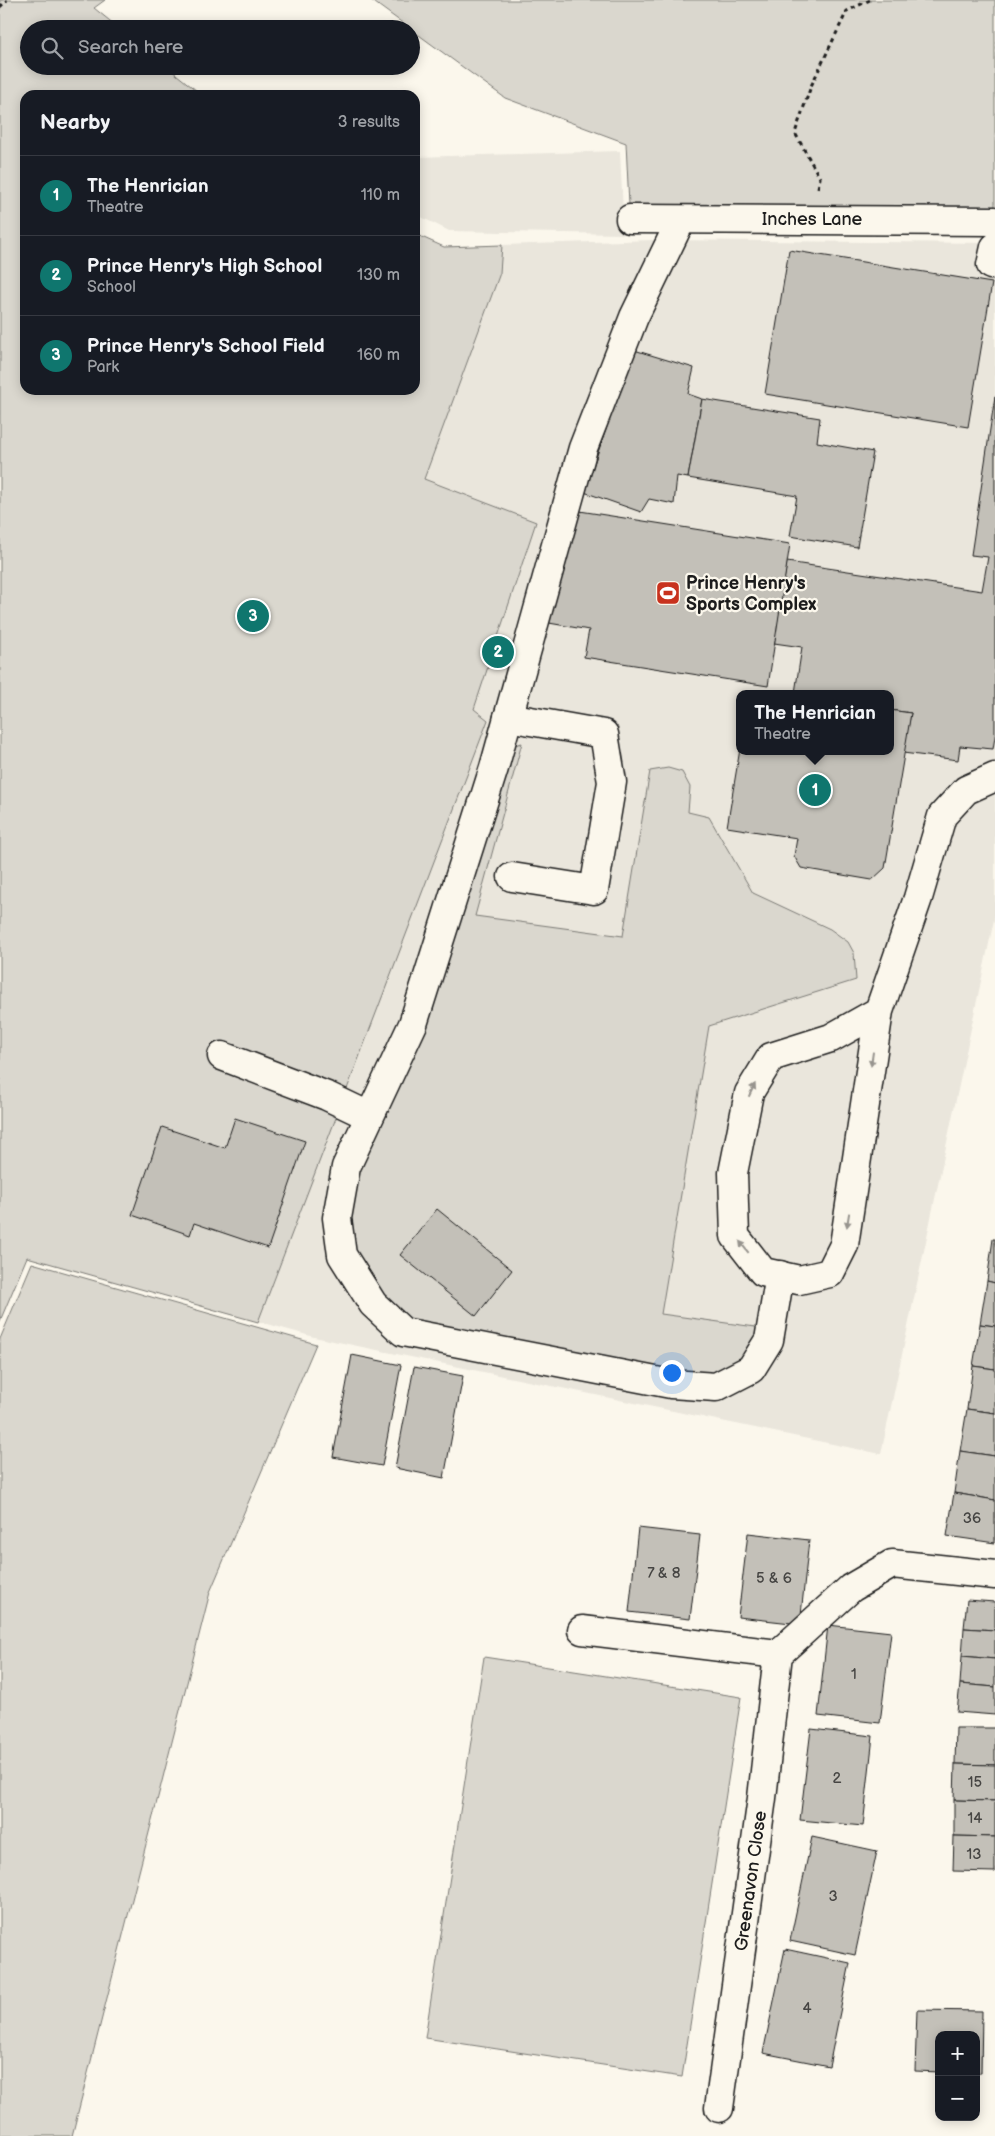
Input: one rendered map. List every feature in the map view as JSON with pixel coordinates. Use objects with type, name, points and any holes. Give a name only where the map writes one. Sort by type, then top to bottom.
[{"type":"street","name":"Inches Lane","points":[[630,219],[995,221]]},
{"type":"street","points":[[681,220],[634,317],[583,448],[494,768],[413,1024],[346,1167],[338,1218],[342,1255],[372,1304],[402,1332],[671,1384],[716,1387],[752,1370],[769,1340],[780,1275]]},
{"type":"street","points":[[508,717],[604,734],[612,782],[594,890],[512,877]]},
{"type":"street","points":[[879,1011],[831,1038],[771,1057],[749,1093],[733,1173],[735,1236],[763,1272],[799,1280],[830,1273],[844,1245],[879,1011],[918,898],[942,816],[966,790],[995,777]]},
{"type":"street","points":[[222,1056],[327,1096],[369,1116]]},
{"type":"street","points":[[582,1630],[778,1654],[851,1588],[892,1564],[995,1575]]},
{"type":"street","name":"Greenavon Close","points":[[719,2108],[762,1798],[778,1654]]},
{"type":"path","points":[[0,7],[7,0]]},
{"type":"path","points":[[812,219],[820,178],[795,134],[811,86],[848,12],[870,0]]},
{"type":"shaded area","points":[[0,0],[105,0],[94,8],[109,20],[20,20],[20,75],[177,75],[196,90],[20,90],[20,395],[420,395],[420,236],[444,247],[502,245],[500,273],[424,479],[536,522],[474,709],[488,720],[258,1322],[27,1257],[0,1321]]},
{"type":"shaded area","points":[[371,0],[995,0],[995,209],[629,205],[626,143],[505,98],[420,36],[420,20],[398,20]]},
{"type":"shaded area","points":[[22,75],[177,75],[196,90],[20,90],[20,395],[420,395],[420,236],[444,247],[653,240],[995,243],[995,915],[881,1454],[314,1337],[27,1257],[0,1321],[0,96]]},
{"type":"shaded area","points":[[620,151],[624,234],[449,231],[420,216],[420,157]]},
{"type":"shaded area","points":[[522,743],[475,916],[623,936],[650,771],[668,768],[682,772],[690,787],[688,812],[709,817],[753,893],[830,929],[848,942],[854,953],[856,980],[709,1026],[661,1314],[770,1329],[716,1387],[403,1332],[342,1255],[346,1167],[413,1024],[499,749]]},
{"type":"shaded area","points":[[32,1263],[316,1344],[210,1592],[72,2136],[0,2136],[0,1339]]},
{"type":"shaded area","points":[[484,1657],[741,1697],[682,2077],[425,2038]]},
{"type":"building","points":[[789,250],[992,283],[968,427],[765,394]]},
{"type":"building","points":[[634,350],[694,368],[688,394],[702,399],[688,478],[677,476],[674,504],[649,499],[641,512],[584,492]]},
{"type":"building","points":[[995,396],[995,737],[993,749],[960,746],[958,760],[903,753],[911,713],[894,711],[894,690],[795,690],[802,647],[774,643],[787,562],[982,591],[988,557],[971,555]]},
{"type":"building","points":[[702,399],[820,418],[817,442],[873,452],[857,547],[790,536],[797,496],[688,478]]},
{"type":"building","name":"Prince Henry's Sports Complex","points":[[567,509],[790,544],[768,686],[584,657],[589,630],[549,623]]},
{"type":"building","points":[[894,711],[911,713],[885,868],[872,880],[801,868],[794,856],[797,838],[727,827],[739,755],[894,755]]},
{"type":"building","points":[[235,1118],[305,1141],[268,1248],[194,1223],[190,1235],[132,1215],[162,1127],[225,1148]]},
{"type":"building","points":[[437,1209],[512,1270],[476,1316],[400,1255]]},
{"type":"building","points":[[993,1239],[995,1239],[995,1283],[987,1281]]},
{"type":"building","points":[[987,1281],[995,1283],[995,1326],[980,1324]]},
{"type":"building","points":[[980,1324],[995,1326],[995,1369],[973,1366]]},
{"type":"building","points":[[352,1355],[401,1365],[382,1466],[333,1457]]},
{"type":"building","points":[[973,1366],[995,1369],[995,1413],[967,1409]]},
{"type":"building","points":[[414,1367],[463,1376],[444,1478],[395,1468]]},
{"type":"building","points":[[967,1409],[995,1413],[995,1456],[960,1451]]},
{"type":"building","points":[[960,1451],[995,1456],[995,1500],[954,1493]]},
{"type":"building","points":[[954,1493],[995,1500],[995,1543],[947,1536]]},
{"type":"building","points":[[638,1528],[700,1535],[690,1619],[629,1612]]},
{"type":"building","points":[[748,1533],[809,1540],[800,1624],[738,1617]]},
{"type":"building","points":[[967,1600],[995,1602],[995,1630],[964,1628]]},
{"type":"building","points":[[828,1625],[891,1632],[880,1723],[818,1716]]},
{"type":"building","points":[[964,1628],[995,1630],[995,1659],[962,1656]]},
{"type":"building","points":[[962,1656],[995,1659],[995,1687],[960,1684]]},
{"type":"building","points":[[960,1684],[995,1687],[995,1715],[957,1712]]},
{"type":"building","points":[[956,1728],[995,1728],[995,1765],[955,1764]]},
{"type":"building","points":[[811,1729],[873,1736],[863,1826],[800,1820]]},
{"type":"building","points":[[955,1764],[995,1765],[995,1801],[954,1800]]},
{"type":"building","points":[[954,1800],[995,1801],[995,1837],[954,1836]]},
{"type":"building","points":[[954,1836],[995,1837],[995,1872],[953,1871]]},
{"type":"building","points":[[812,1837],[877,1851],[855,1955],[790,1941]]},
{"type":"building","points":[[785,1949],[850,1963],[829,2066],[763,2053]]},
{"type":"building","points":[[917,2010],[982,2011],[981,2073],[980,2031],[935,2031],[935,2072],[915,2071]]},
{"type":"place","name":"Prince Henry's Sports Complex","points":[[668,593]]},
{"type":"place","name":"Prince Henry's School Field","points":[[253,616]]},
{"type":"place","name":"Prince Henry's High School","points":[[498,652]]},
{"type":"place","name":"The Henrician","points":[[815,790]]}]
